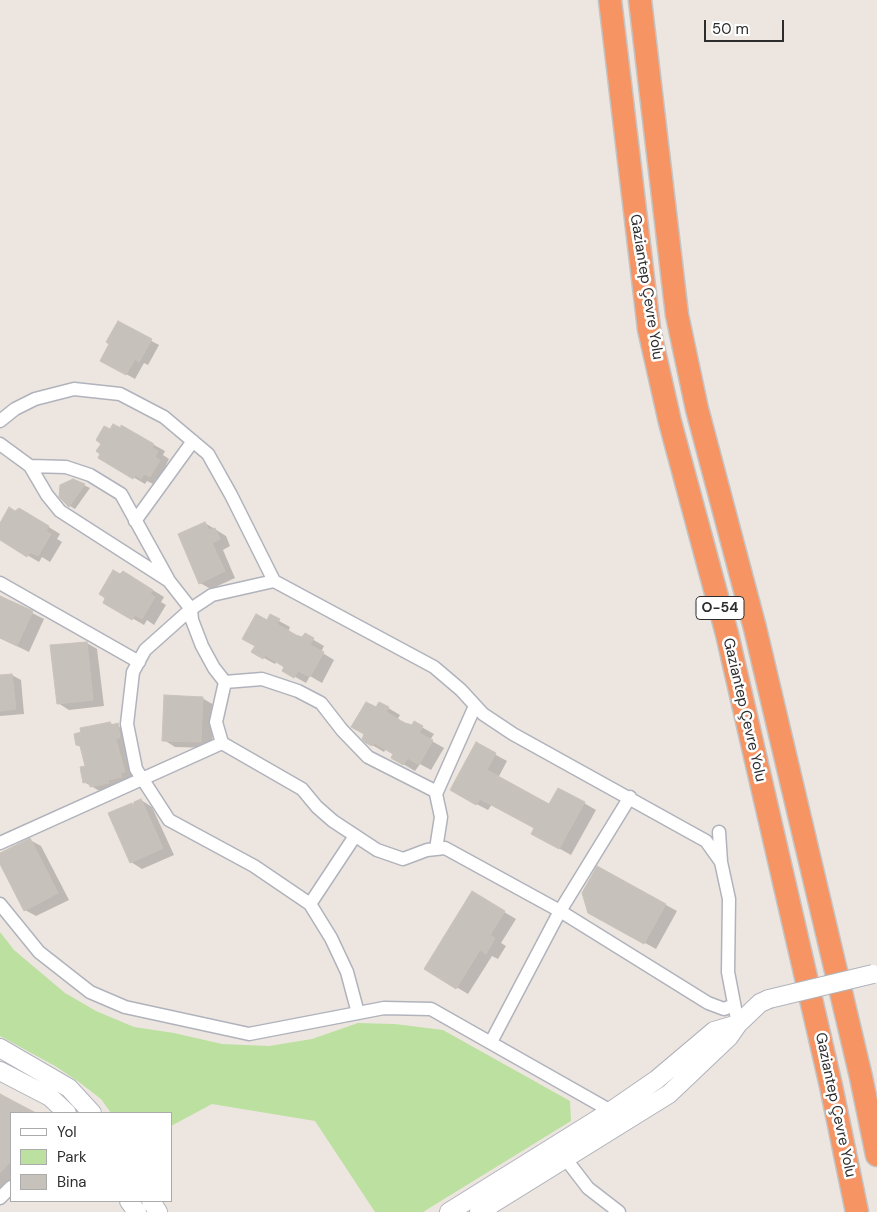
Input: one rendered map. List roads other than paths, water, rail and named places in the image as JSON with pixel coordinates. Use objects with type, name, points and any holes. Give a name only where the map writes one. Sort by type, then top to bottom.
[{"type":"highway","points":[[596,0],[599,20],[619,77]]},
{"type":"highway","name":"Gaziantep Çevre Yolu","points":[[610,0],[649,328],[670,422],[727,634],[829,1077],[857,1212]]},
{"type":"highway","name":"Gaziantep Çevre Yolu","points":[[640,0],[677,315],[697,409],[755,628],[861,1077],[877,1155]]},
{"type":"street","points":[[0,421],[16,409],[35,399],[74,389],[120,394],[164,417],[208,454],[274,581],[434,667],[483,714],[514,734],[706,841],[721,862]]},
{"type":"street","points":[[135,521],[193,441]]},
{"type":"street","points":[[0,444],[30,466],[47,495],[60,510],[169,581]]},
{"type":"street","points":[[30,466],[66,467],[90,475],[121,494],[169,581],[191,609],[192,620],[202,646],[224,682],[216,722],[222,743],[302,789],[322,812],[377,850],[403,858],[445,848],[560,911],[708,1003],[724,1009],[734,1005]]},
{"type":"street","points":[[274,581],[212,595],[191,609],[145,650],[133,672],[127,724],[136,768],[141,780],[169,820],[254,866],[310,904],[331,938],[347,972],[358,1013]]},
{"type":"street","points":[[0,582],[139,662]]},
{"type":"street","points":[[224,682],[262,679],[298,691],[321,703],[342,730],[368,757],[436,792]]},
{"type":"street","points":[[436,849],[441,817],[436,792],[476,706]]},
{"type":"street","points":[[0,843],[222,743]]},
{"type":"street","points":[[491,1042],[560,911],[630,797]]},
{"type":"street","points":[[719,832],[721,862],[729,900],[728,972],[738,1024]]},
{"type":"street","points":[[310,904],[355,836]]},
{"type":"street","points":[[0,904],[39,952],[90,992],[125,1008],[249,1034],[384,1008],[431,1009],[611,1111]]},
{"type":"street","points":[[479,1212],[669,1094],[729,1037],[738,1024],[760,1004],[769,999],[875,974]]},
{"type":"street","points":[[449,1212],[611,1111],[656,1080],[714,1031],[738,1024]]},
{"type":"street","points":[[0,1048],[69,1088],[91,1112]]},
{"type":"street","points":[[0,1071],[50,1098],[66,1112]]},
{"type":"street","points":[[565,1158],[588,1188],[618,1212]]},
{"type":"street","points":[[0,1198],[10,1187]]}]
